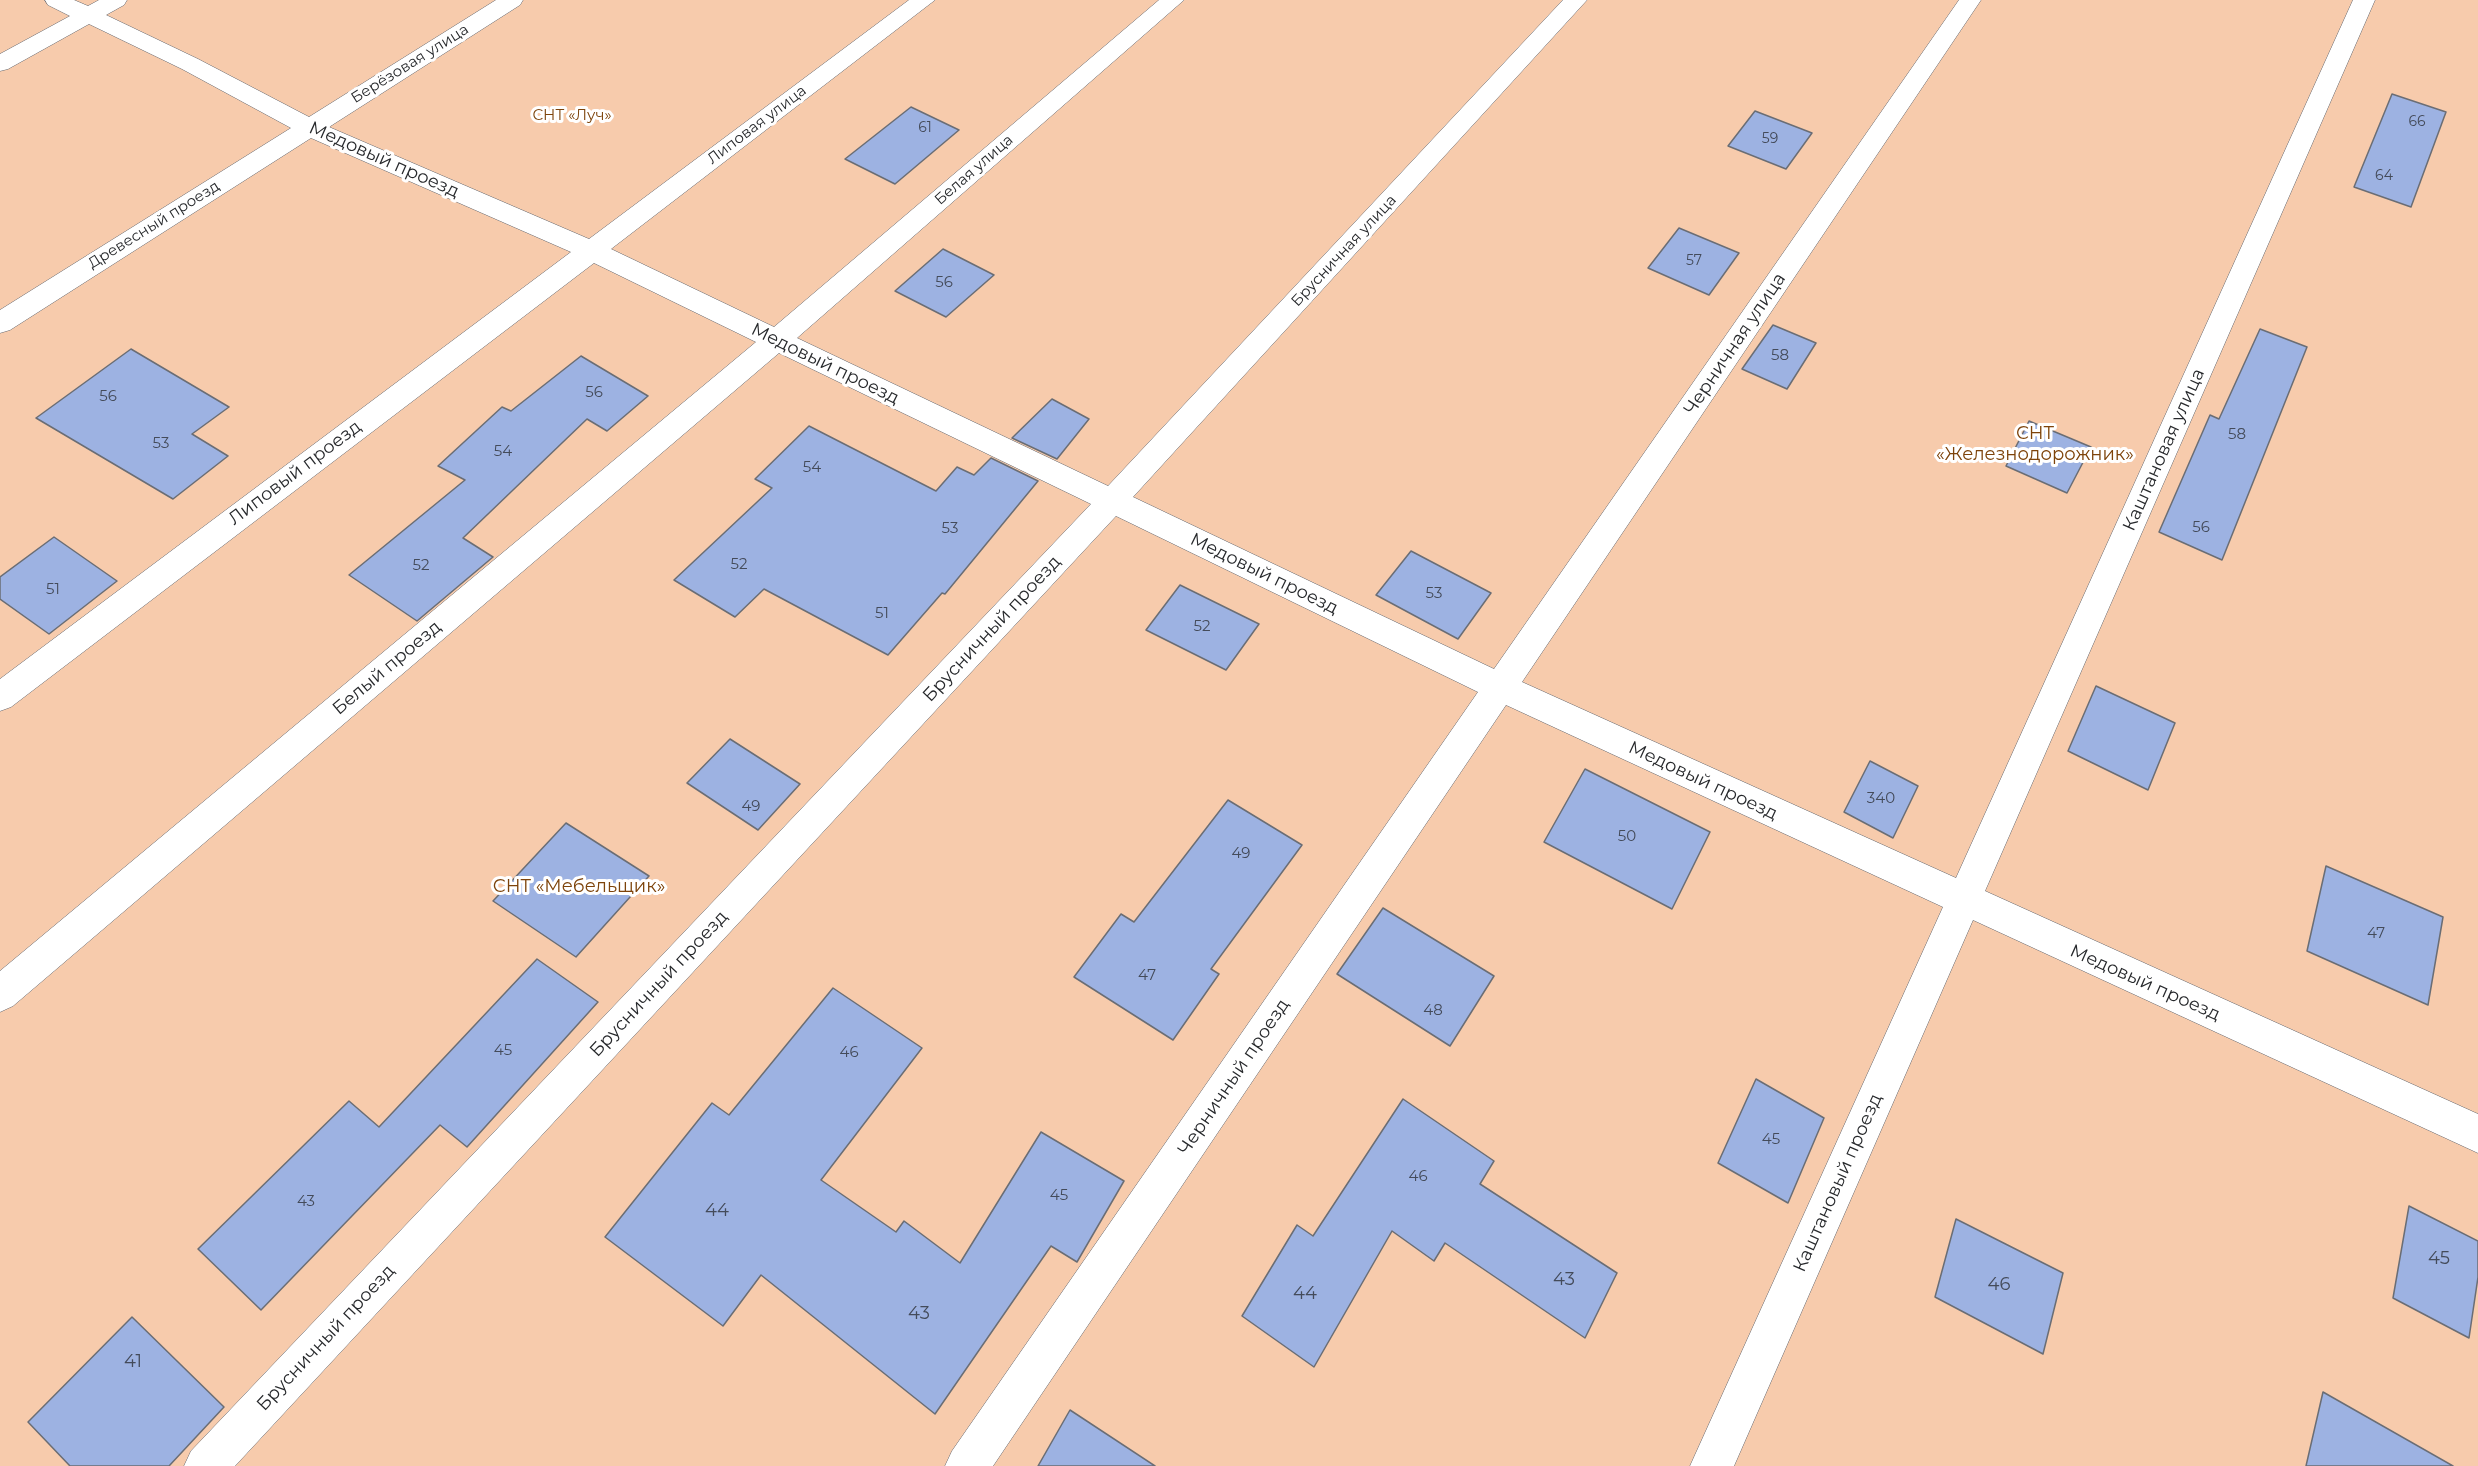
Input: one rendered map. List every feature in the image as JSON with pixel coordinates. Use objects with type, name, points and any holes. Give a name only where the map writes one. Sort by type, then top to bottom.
[{"type":"street","name":"Медовый проезд","points":[[56,0],[190,64],[308,127],[590,250],[775,341],[1500,687],[2478,1134]]},
{"type":"street","points":[[0,64],[116,0]]},
{"type":"street","name":"Берёзовая улица","points":[[308,127],[513,0]]},
{"type":"street","name":"Липовая улица","points":[[590,250],[924,0]]},
{"type":"street","name":"Белая улица","points":[[775,341],[1173,0]]},
{"type":"street","name":"Брусничная улица","points":[[1112,501],[1575,0]]},
{"type":"street","name":"Черничная улица","points":[[1500,687],[1970,0]]},
{"type":"street","name":"Каштановая улица","points":[[1963,900],[2364,0]]},
{"type":"street","name":"Древесный проезд","points":[[0,323],[308,127]]},
{"type":"street","name":"Липовый проезд","points":[[0,696],[590,250]]},
{"type":"street","name":"Белый проезд","points":[[0,994],[775,341]]},
{"type":"street","name":"Брусничный проезд","points":[[206,1466],[1112,501]]},
{"type":"street","name":"Черничный проезд","points":[[967,1466],[1500,687]]},
{"type":"street","name":"Каштановый проезд","points":[[1712,1466],[1963,900]]},
{"type":"green space","name":"СНТ «Мебельщик»","points":[[0,0],[2478,0],[2478,1466],[0,1466]]},
{"type":"building","points":[[2392,94],[2446,112],[2411,207],[2354,187]]},
{"type":"building","points":[[911,107],[959,130],[895,184],[845,159]]},
{"type":"building","points":[[1755,111],[1812,133],[1786,169],[1728,146]]},
{"type":"building","points":[[1679,228],[1739,253],[1709,295],[1648,268]]},
{"type":"building","points":[[943,249],[994,275],[946,317],[895,291]]},
{"type":"building","points":[[1773,325],[1816,343],[1787,389],[1742,369]]},
{"type":"building","points":[[2260,329],[2307,347],[2222,560],[2159,532],[2210,415],[2219,419]]},
{"type":"building","points":[[131,349],[229,407],[192,434],[228,456],[173,499],[36,418]]},
{"type":"building","points":[[581,356],[648,396],[607,431],[587,419],[463,538],[493,557],[417,621],[349,575],[465,480],[438,466],[502,407],[511,411]]},
{"type":"building","points":[[1052,399],[1089,419],[1057,459],[1012,438]]},
{"type":"building","points":[[2029,421],[2091,447],[2067,493],[2006,466]]},
{"type":"building","points":[[809,426],[936,491],[957,467],[974,475],[991,458],[1038,481],[945,594],[942,593],[888,655],[764,589],[735,617],[674,580],[772,488],[755,479]]},
{"type":"building","points":[[54,537],[117,581],[49,634],[0,599],[0,577]]},
{"type":"building","points":[[1411,551],[1491,593],[1458,639],[1376,595]]},
{"type":"building","points":[[1180,585],[1259,624],[1226,670],[1146,630]]},
{"type":"building","points":[[2096,686],[2175,723],[2148,790],[2068,751]]},
{"type":"building","points":[[730,739],[800,784],[758,830],[687,783]]},
{"type":"building","points":[[1870,761],[1918,786],[1893,838],[1844,812]]},
{"type":"building","points":[[1585,769],[1710,832],[1672,909],[1544,842]]},
{"type":"building","points":[[1228,800],[1302,845],[1211,969],[1219,974],[1173,1040],[1074,977],[1121,914],[1134,922]]},
{"type":"building","points":[[566,823],[649,876],[576,957],[493,901]]},
{"type":"building","points":[[2326,866],[2443,917],[2428,1005],[2307,951]]},
{"type":"building","points":[[1383,908],[1494,976],[1450,1046],[1337,974]]},
{"type":"building","points":[[537,959],[598,1002],[467,1147],[440,1125],[261,1310],[198,1249],[349,1101],[379,1127]]},
{"type":"building","points":[[833,988],[922,1048],[821,1180],[896,1232],[904,1221],[960,1263],[1041,1132],[1124,1181],[1077,1262],[1051,1246],[935,1414],[761,1275],[723,1326],[605,1237],[712,1103],[729,1115]]},
{"type":"building","points":[[1756,1079],[1824,1118],[1788,1203],[1718,1163]]},
{"type":"building","points":[[1403,1099],[1494,1161],[1480,1184],[1617,1273],[1585,1338],[1445,1243],[1434,1261],[1392,1231],[1314,1367],[1242,1316],[1297,1225],[1313,1236]]},
{"type":"building","points":[[2409,1206],[2478,1241],[2478,1277],[2469,1338],[2393,1298]]},
{"type":"building","points":[[1956,1219],[2063,1273],[2043,1354],[1935,1297]]},
{"type":"building","points":[[132,1317],[224,1407],[169,1466],[70,1466],[28,1422]]},
{"type":"building","points":[[2323,1392],[2453,1466],[2306,1466]]},
{"type":"building","points":[[1070,1410],[1155,1466],[1038,1466]]},
{"type":"park label","name":"СНТ «Луч»","points":[[572,116]]},
{"type":"park label","name":"СНТ «Железнодорожник»","points":[[2035,444]]}]
